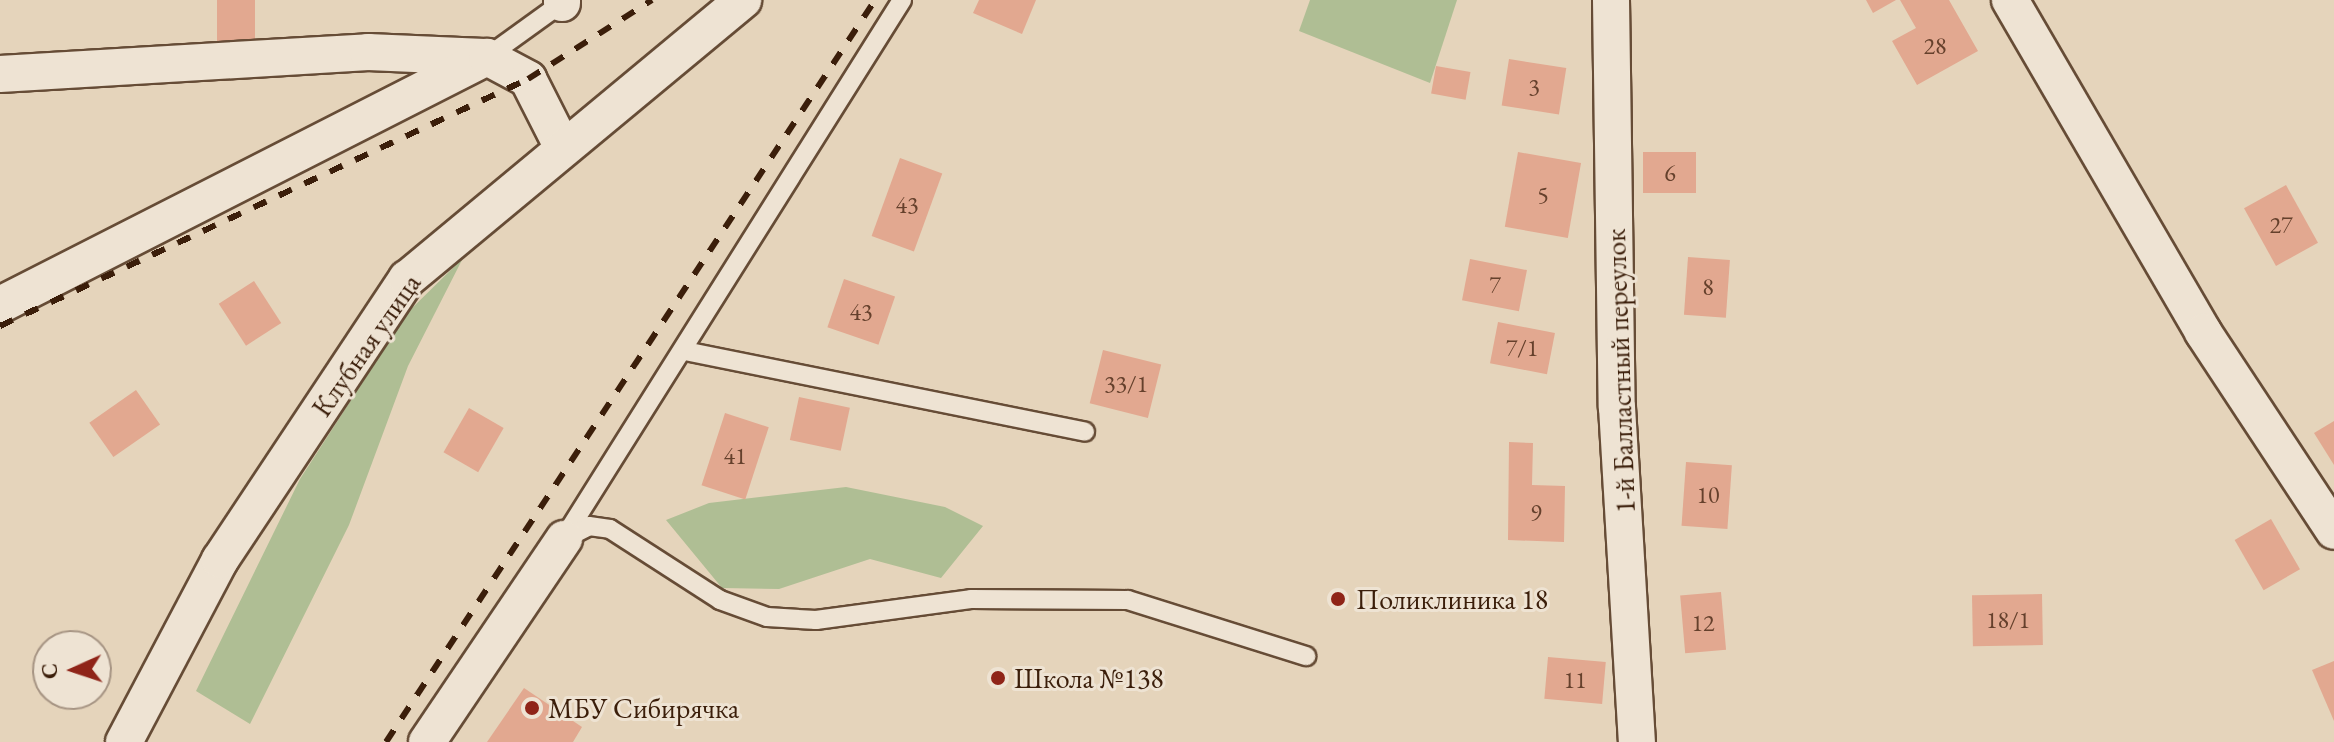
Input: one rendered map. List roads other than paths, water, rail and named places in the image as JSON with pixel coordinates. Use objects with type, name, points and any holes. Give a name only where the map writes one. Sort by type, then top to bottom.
[{"type":"street","name":"Клубная улица","points":[[124,742],[220,560],[407,279],[562,146],[743,0]]},
{"type":"street","name":"1-й Балластный переулок","points":[[1611,0],[1617,407],[1637,742]]},
{"type":"street","points":[[2010,0],[2203,332],[2334,531]]},
{"type":"street","points":[[0,74],[341,52],[487,57],[528,79],[562,146]]},
{"type":"street","points":[[0,305],[487,57]]},
{"type":"street","points":[[427,742],[564,539]]},
{"type":"lane","points":[[564,539],[685,351],[902,0]]},
{"type":"lane","points":[[487,57],[563,1]]},
{"type":"lane","points":[[685,351],[1085,432]]},
{"type":"lane","points":[[564,539],[589,526],[610,529],[720,600],[767,617],[816,620],[971,599],[1128,600],[1306,656]]},
{"type":"railway","points":[[0,326],[528,79],[652,0]]},
{"type":"railway","points":[[386,742],[875,0]]},
{"type":"place","name":"Поликлиника 18","points":[[1338,599]]},
{"type":"place","name":"Школа №138","points":[[998,678]]},
{"type":"place","name":"МБУ Сибирячка","points":[[532,708]]}]
